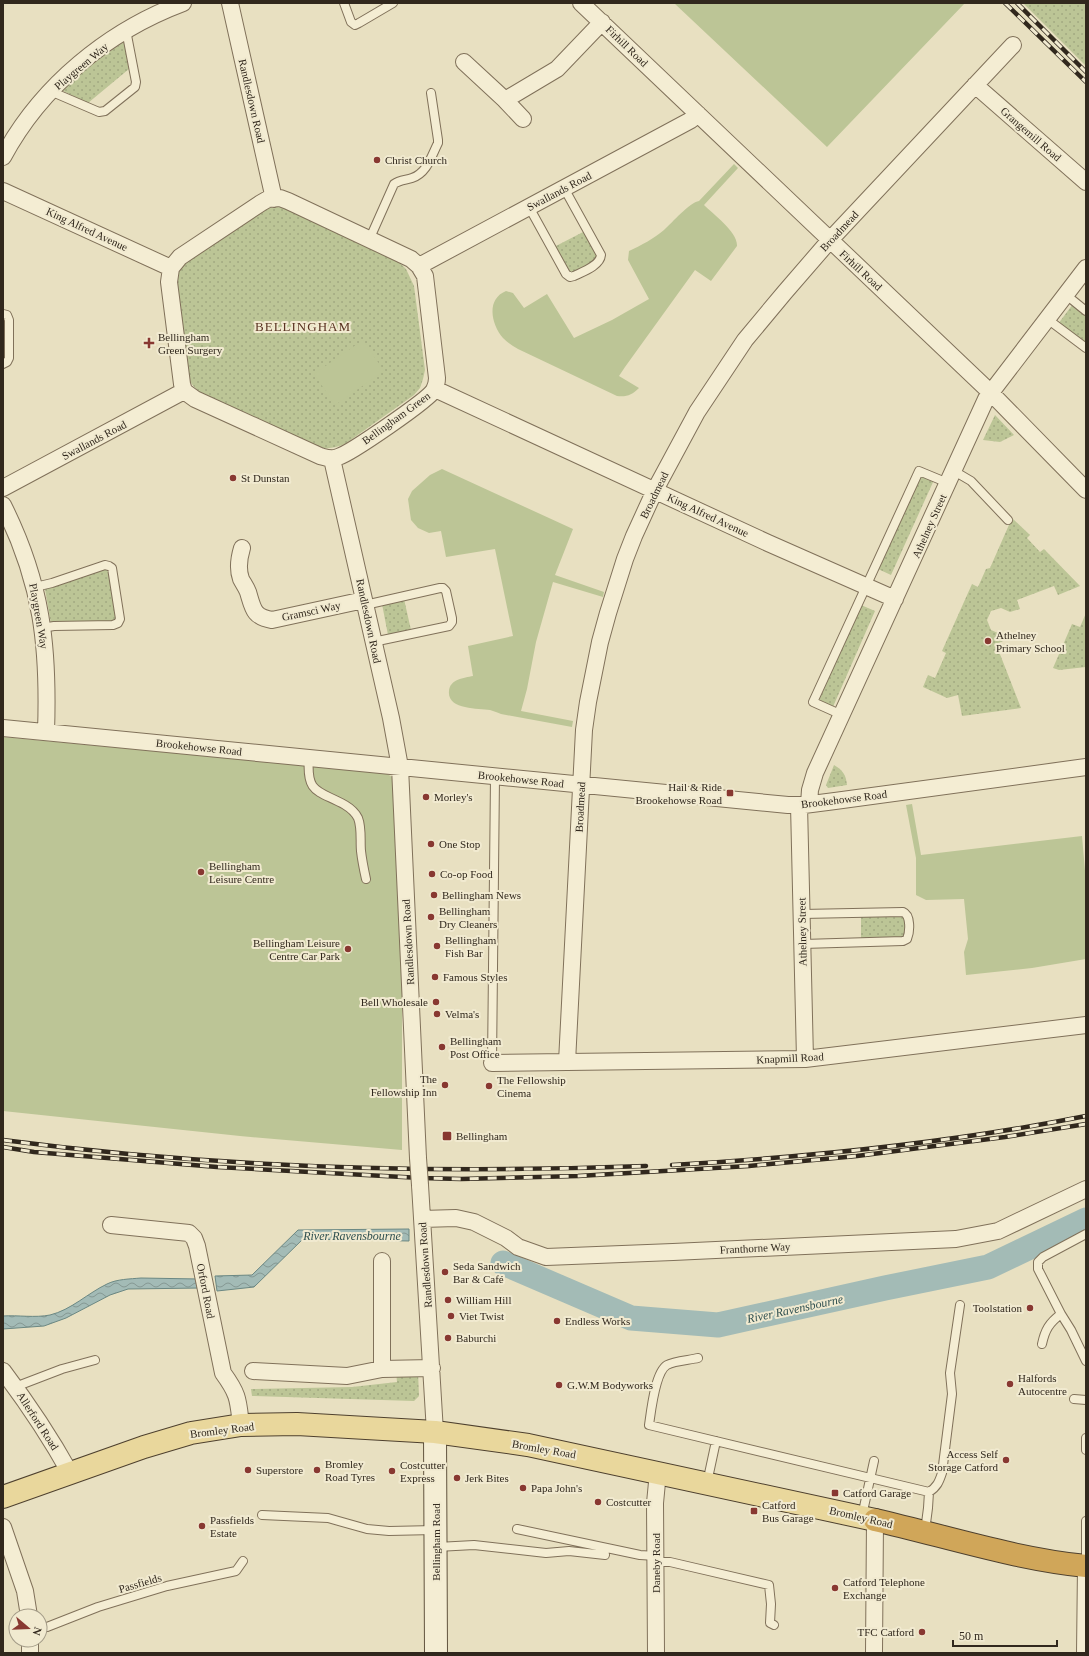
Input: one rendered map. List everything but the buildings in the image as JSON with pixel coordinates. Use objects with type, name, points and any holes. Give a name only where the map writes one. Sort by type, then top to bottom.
[{"type":"highway","name":"Bromley Road","points":[[869,1519],[1050,1561],[1086,1566]]},
{"type":"main road","name":"Bromley Road","points":[[3,1497],[144,1447],[191,1433],[241,1426],[297,1424],[435,1432],[528,1445],[869,1519]]},
{"type":"street","name":"Playgreen Way","points":[[3,157],[20,128],[50,92],[71,70],[126,30],[147,18],[183,3]]},
{"type":"street","name":"Randlesdown Road","points":[[230,3],[274,198]]},
{"type":"street","name":"Firhill Road","points":[[582,3],[990,392],[1086,490]]},
{"type":"street","points":[[505,100],[557,70],[602,22]]},
{"type":"street","name":"Broadmead","points":[[567,1062],[581,786],[588,702],[600,642],[625,559],[655,490],[697,412],[745,340],[830,240],[1013,45]]},
{"type":"street","points":[[464,62],[523,119]]},
{"type":"street","name":"Grangemill Road","points":[[975,85],[1086,182]]},
{"type":"street","name":"Swallands Road","points":[[420,266],[691,120],[698,114]]},
{"type":"street","name":"King Alfred Avenue","points":[[3,191],[171,268]]},
{"type":"street","points":[[332,459],[320,456],[196,399],[184,391],[169,282],[171,268],[180,257],[234,220],[261,203],[274,198],[288,201],[370,238],[411,259],[420,266]]},
{"type":"street","name":"Bellingham Green","points":[[332,459],[342,456],[379,432],[427,398],[435,389],[437,378],[425,276],[420,266]]},
{"type":"street","name":"Athelney Street","points":[[805,1059],[802,914],[804,805],[811,783],[990,392],[1086,268]]},
{"type":"street","name":"King Alfred Avenue","points":[[435,389],[895,599]]},
{"type":"street","name":"Swallands Road","points":[[3,488],[184,391]]},
{"type":"street","name":"Randlesdown Road","points":[[332,459],[391,718],[400,768],[418,1158],[435,1432]]},
{"type":"street","name":"Playgreen Way","points":[[3,504],[26,558],[35,587],[42,628],[47,676],[46,732]]},
{"type":"street","name":"Gramsci Way","points":[[242,548],[238,566],[239,574],[246,586],[254,610],[265,619],[272,620],[364,602]]},
{"type":"street","name":"Brookehowse Road","points":[[3,728],[774,804],[804,805],[1086,767]]},
{"type":"street","name":"Knapmill Road","points":[[492,1063],[805,1059],[1086,1025]]},
{"type":"street","name":"Franthorne Way","points":[[422,1219],[456,1218],[474,1222],[506,1238],[518,1247],[546,1256],[673,1252],[956,1239],[998,1231],[1086,1189]]},
{"type":"street","name":"Orford Road","points":[[111,1225],[189,1233],[194,1238],[198,1246],[223,1374],[233,1387],[238,1399],[241,1426]]},
{"type":"street","points":[[382,1261],[382,1369]]},
{"type":"street","points":[[253,1371],[347,1376],[382,1369],[432,1368]]},
{"type":"street","name":"Allerford Road","points":[[3,1371],[53,1443],[70,1473]]},
{"type":"street","name":"Bellingham Road","points":[[435,1432],[436,1653]]},
{"type":"street","name":"Daneby Road","points":[[656,1653],[655,1503],[658,1472]]},
{"type":"street","points":[[869,1519],[874,1653]]},
{"type":"street","points":[[3,1527],[22,1580],[27,1608]]},
{"type":"street","points":[[1085,1653],[1086,1566]]},
{"type":"lane","points":[[344,3],[351,22],[354,25],[359,24],[393,3]]},
{"type":"lane","points":[[50,92],[99,112],[105,111],[134,87],[136,82],[126,30]]},
{"type":"lane","points":[[370,238],[394,184],[413,178],[422,173],[438,143],[431,93]]},
{"type":"lane","points":[[529,207],[566,274],[570,277],[574,276],[597,264],[601,259],[601,256],[564,188]]},
{"type":"lane","points":[[1065,294],[1086,311]]},
{"type":"lane","points":[[3,314],[6,315],[9,320],[9,358],[7,362],[3,364]]},
{"type":"lane","points":[[1046,318],[1086,348]]},
{"type":"lane","points":[[842,715],[814,702],[919,470],[971,481],[1008,520]]},
{"type":"lane","points":[[35,587],[52,583],[105,565],[112,568],[120,619],[118,623],[113,625],[54,626],[42,628]]},
{"type":"lane","points":[[364,602],[443,588],[446,591],[452,618],[452,622],[449,626],[373,642]]},
{"type":"lane","points":[[309,758],[309,780],[314,788],[319,793],[350,808],[358,818],[361,852],[366,879]]},
{"type":"lane","points":[[492,1063],[495,777]]},
{"type":"lane","points":[[802,914],[903,912],[908,916],[909,935],[907,939],[903,940],[803,944]]},
{"type":"lane","points":[[1086,1234],[1042,1257],[1038,1262],[1038,1269],[1086,1361]]},
{"type":"lane","points":[[698,1358],[666,1365],[661,1373],[651,1404],[650,1425],[929,1492],[940,1482],[942,1472],[952,1394],[950,1373],[960,1306]]},
{"type":"lane","points":[[1042,1344],[1045,1330],[1051,1321],[1061,1314]]},
{"type":"lane","points":[[15,1387],[62,1369],[95,1360]]},
{"type":"lane","points":[[1074,1399],[1086,1400]]},
{"type":"lane","points":[[1086,1438],[1086,1450]]},
{"type":"lane","points":[[707,1483],[716,1441]]},
{"type":"lane","points":[[869,1519],[871,1477],[874,1461]]},
{"type":"lane","points":[[924,1532],[929,1492]]},
{"type":"lane","points":[[262,1515],[328,1518],[367,1529],[436,1538],[474,1545],[546,1553],[569,1551],[605,1556]]},
{"type":"lane","points":[[1086,1521],[1086,1566]]},
{"type":"lane","points":[[517,1529],[640,1555],[769,1585],[771,1604],[770,1623],[774,1625]]},
{"type":"lane","name":"Passfields","points":[[48,1627],[98,1607],[167,1586],[236,1571],[243,1561]]},
{"type":"green space","points":[[674,3],[965,3],[827,147]]},
{"type":"green space","points":[[1023,3],[1086,3],[1086,66]]},
{"type":"green space","points":[[124,42],[129,69],[88,103],[61,90],[94,62]]},
{"type":"green space","points":[[734,164],[738,168],[704,205],[719,218],[734,235],[737,246],[711,281],[695,270],[625,367],[619,376],[639,388],[634,392],[627,396],[617,396],[518,349],[503,338],[493,319],[492,312],[495,300],[506,291],[513,293],[524,308],[547,294],[574,338],[612,320],[649,299],[628,260],[629,251],[656,236],[686,209],[695,202],[699,201]]},
{"type":"green space","points":[[277,207],[288,209],[387,255],[400,263],[406,269],[414,286],[425,370],[420,388],[414,395],[345,444],[334,447],[324,448],[316,446],[205,395],[195,388],[188,377],[177,278],[179,272],[183,265],[258,214],[268,208]]},
{"type":"green space","points":[[585,231],[597,255],[596,261],[574,273],[567,272],[554,247]]},
{"type":"green space","points":[[1073,304],[1086,314],[1085,344],[1058,324]]},
{"type":"green space","points":[[363,340],[384,371],[335,405],[314,374]]},
{"type":"green space","points":[[995,415],[1014,435],[1000,442],[983,440]]},
{"type":"green space","points":[[442,469],[573,529],[555,575],[604,592],[603,597],[553,582],[536,642],[521,711],[573,721],[572,727],[501,714],[490,710],[464,707],[453,702],[450,697],[449,691],[452,684],[462,678],[473,676],[468,646],[513,636],[495,549],[446,557],[441,531],[429,533],[418,528],[411,520],[408,499],[412,491],[430,475]]},
{"type":"green space","points":[[920,475],[934,480],[891,575],[878,569]]},
{"type":"green space","points":[[1012,518],[1030,535],[1027,538],[1040,552],[1044,549],[1080,586],[1058,595],[1054,586],[1017,600],[1020,609],[1010,612],[1001,608],[991,611],[987,620],[991,630],[1000,634],[1003,641],[996,644],[1021,708],[962,716],[958,695],[947,698],[923,687],[928,675],[935,678],[946,653],[942,651],[972,584],[978,587],[986,569],[990,568]]},
{"type":"green space","points":[[104,567],[110,571],[117,617],[113,622],[51,624],[45,589]]},
{"type":"green space","points":[[404,599],[411,630],[388,635],[382,604]]},
{"type":"green space","points":[[861,605],[875,611],[832,709],[818,702]]},
{"type":"green space","points":[[1086,613],[1086,667],[1059,670],[1053,668],[1072,624],[1080,627]]},
{"type":"green space","name":"Bellingham Leisure Centre","points":[[3,737],[386,773],[392,777],[395,786],[402,959],[402,1150],[240,1136],[3,1111]]},
{"type":"green space","points":[[834,765],[844,773],[847,785],[828,788],[826,785]]},
{"type":"green space","points":[[912,804],[921,855],[1082,836],[1086,882],[1086,959],[1032,968],[966,975],[964,952],[968,939],[964,899],[926,900],[916,895],[916,858],[906,805]]},
{"type":"green space","points":[[902,914],[906,918],[907,934],[902,938],[861,939],[861,915]]},
{"type":"green space","points":[[396,1371],[418,1372],[419,1396],[414,1401],[252,1396],[251,1389],[352,1387],[397,1382]]},
{"type":"water","points":[[409,1229],[409,1241],[303,1239],[254,1287],[217,1291],[215,1276],[252,1275],[298,1230]]},
{"type":"water","points":[[141,1278],[199,1279],[201,1288],[128,1289],[110,1295],[66,1318],[44,1326],[3,1329],[3,1316],[38,1316],[58,1313],[111,1282]]},
{"type":"waterway","name":"River Ravensbourne","points":[[503,1263],[631,1318],[718,1325],[988,1267],[1086,1220]]},
{"type":"railway","points":[[1005,3],[1086,82]]},
{"type":"railway","points":[[1017,3],[1086,72]]},
{"type":"railway","points":[[672,1165],[776,1158],[880,1148],[1035,1126],[1086,1116]]},
{"type":"railway","points":[[3,1147],[34,1152],[217,1167],[461,1179],[578,1176],[749,1166],[857,1156],[1005,1137],[1086,1124]]},
{"type":"railway","points":[[3,1140],[163,1157],[244,1163],[405,1169],[646,1166]]},
{"type":"place","name":"Christ Church","points":[[377,160]]},
{"type":"place","name":"Bellingham Green Surgery","points":[[149,343]]},
{"type":"place","name":"St Dunstan","points":[[233,478]]},
{"type":"place","name":"Athelney Primary School","points":[[988,641]]},
{"type":"place","name":"Hail & Ride Brookehowse Road","points":[[730,793]]},
{"type":"place","name":"Morley's","points":[[426,797]]},
{"type":"place","name":"One Stop","points":[[431,844]]},
{"type":"place","name":"Bellingham Leisure Centre","points":[[201,872]]},
{"type":"place","name":"Co-op Food","points":[[432,874]]},
{"type":"place","name":"Bellingham News","points":[[434,895]]},
{"type":"place","name":"Bellingham Dry Cleaners","points":[[431,917]]},
{"type":"place","name":"Bellingham Fish Bar","points":[[437,946]]},
{"type":"place","name":"Bellingham Leisure Centre Car Park","points":[[348,949]]},
{"type":"place","name":"Famous Styles","points":[[435,977]]},
{"type":"place","name":"Bell Wholesale","points":[[436,1002]]},
{"type":"place","name":"Velma's","points":[[437,1014]]},
{"type":"place","name":"Bellingham Post Office","points":[[442,1047]]},
{"type":"place","name":"The Fellowship Inn","points":[[445,1085]]},
{"type":"place","name":"The Fellowship Cinema","points":[[489,1086]]},
{"type":"place","name":"Bellingham","points":[[447,1136]]},
{"type":"place","name":"Seda Sandwich Bar & Café","points":[[445,1272]]},
{"type":"place","name":"William Hill","points":[[448,1300]]},
{"type":"place","name":"Toolstation","points":[[1030,1308]]},
{"type":"place","name":"Viet Twist","points":[[451,1316]]},
{"type":"place","name":"Endless Works","points":[[557,1321]]},
{"type":"place","name":"Baburchi","points":[[448,1338]]},
{"type":"place","name":"Halfords Autocentre","points":[[1010,1384]]},
{"type":"place","name":"G.W.M Bodyworks","points":[[559,1385]]},
{"type":"place","name":"Access Self Storage Catford","points":[[1006,1460]]},
{"type":"place","name":"Superstore","points":[[248,1470]]},
{"type":"place","name":"Bromley Road Tyres","points":[[317,1470]]},
{"type":"place","name":"Costcutter Express","points":[[392,1471]]},
{"type":"place","name":"Jerk Bites","points":[[457,1478]]},
{"type":"place","name":"Papa John's","points":[[523,1488]]},
{"type":"place","name":"Catford Garage","points":[[835,1493]]},
{"type":"place","name":"Costcutter","points":[[598,1502]]},
{"type":"place","name":"Catford Bus Garage","points":[[754,1511]]},
{"type":"place","name":"Passfields Estate","points":[[202,1526]]},
{"type":"place","name":"Catford Telephone Exchange","points":[[835,1588]]},
{"type":"place","name":"TFC Catford","points":[[922,1632]]},
{"type":"district","name":"BELLINGHAM","points":[[303,326]]}]
